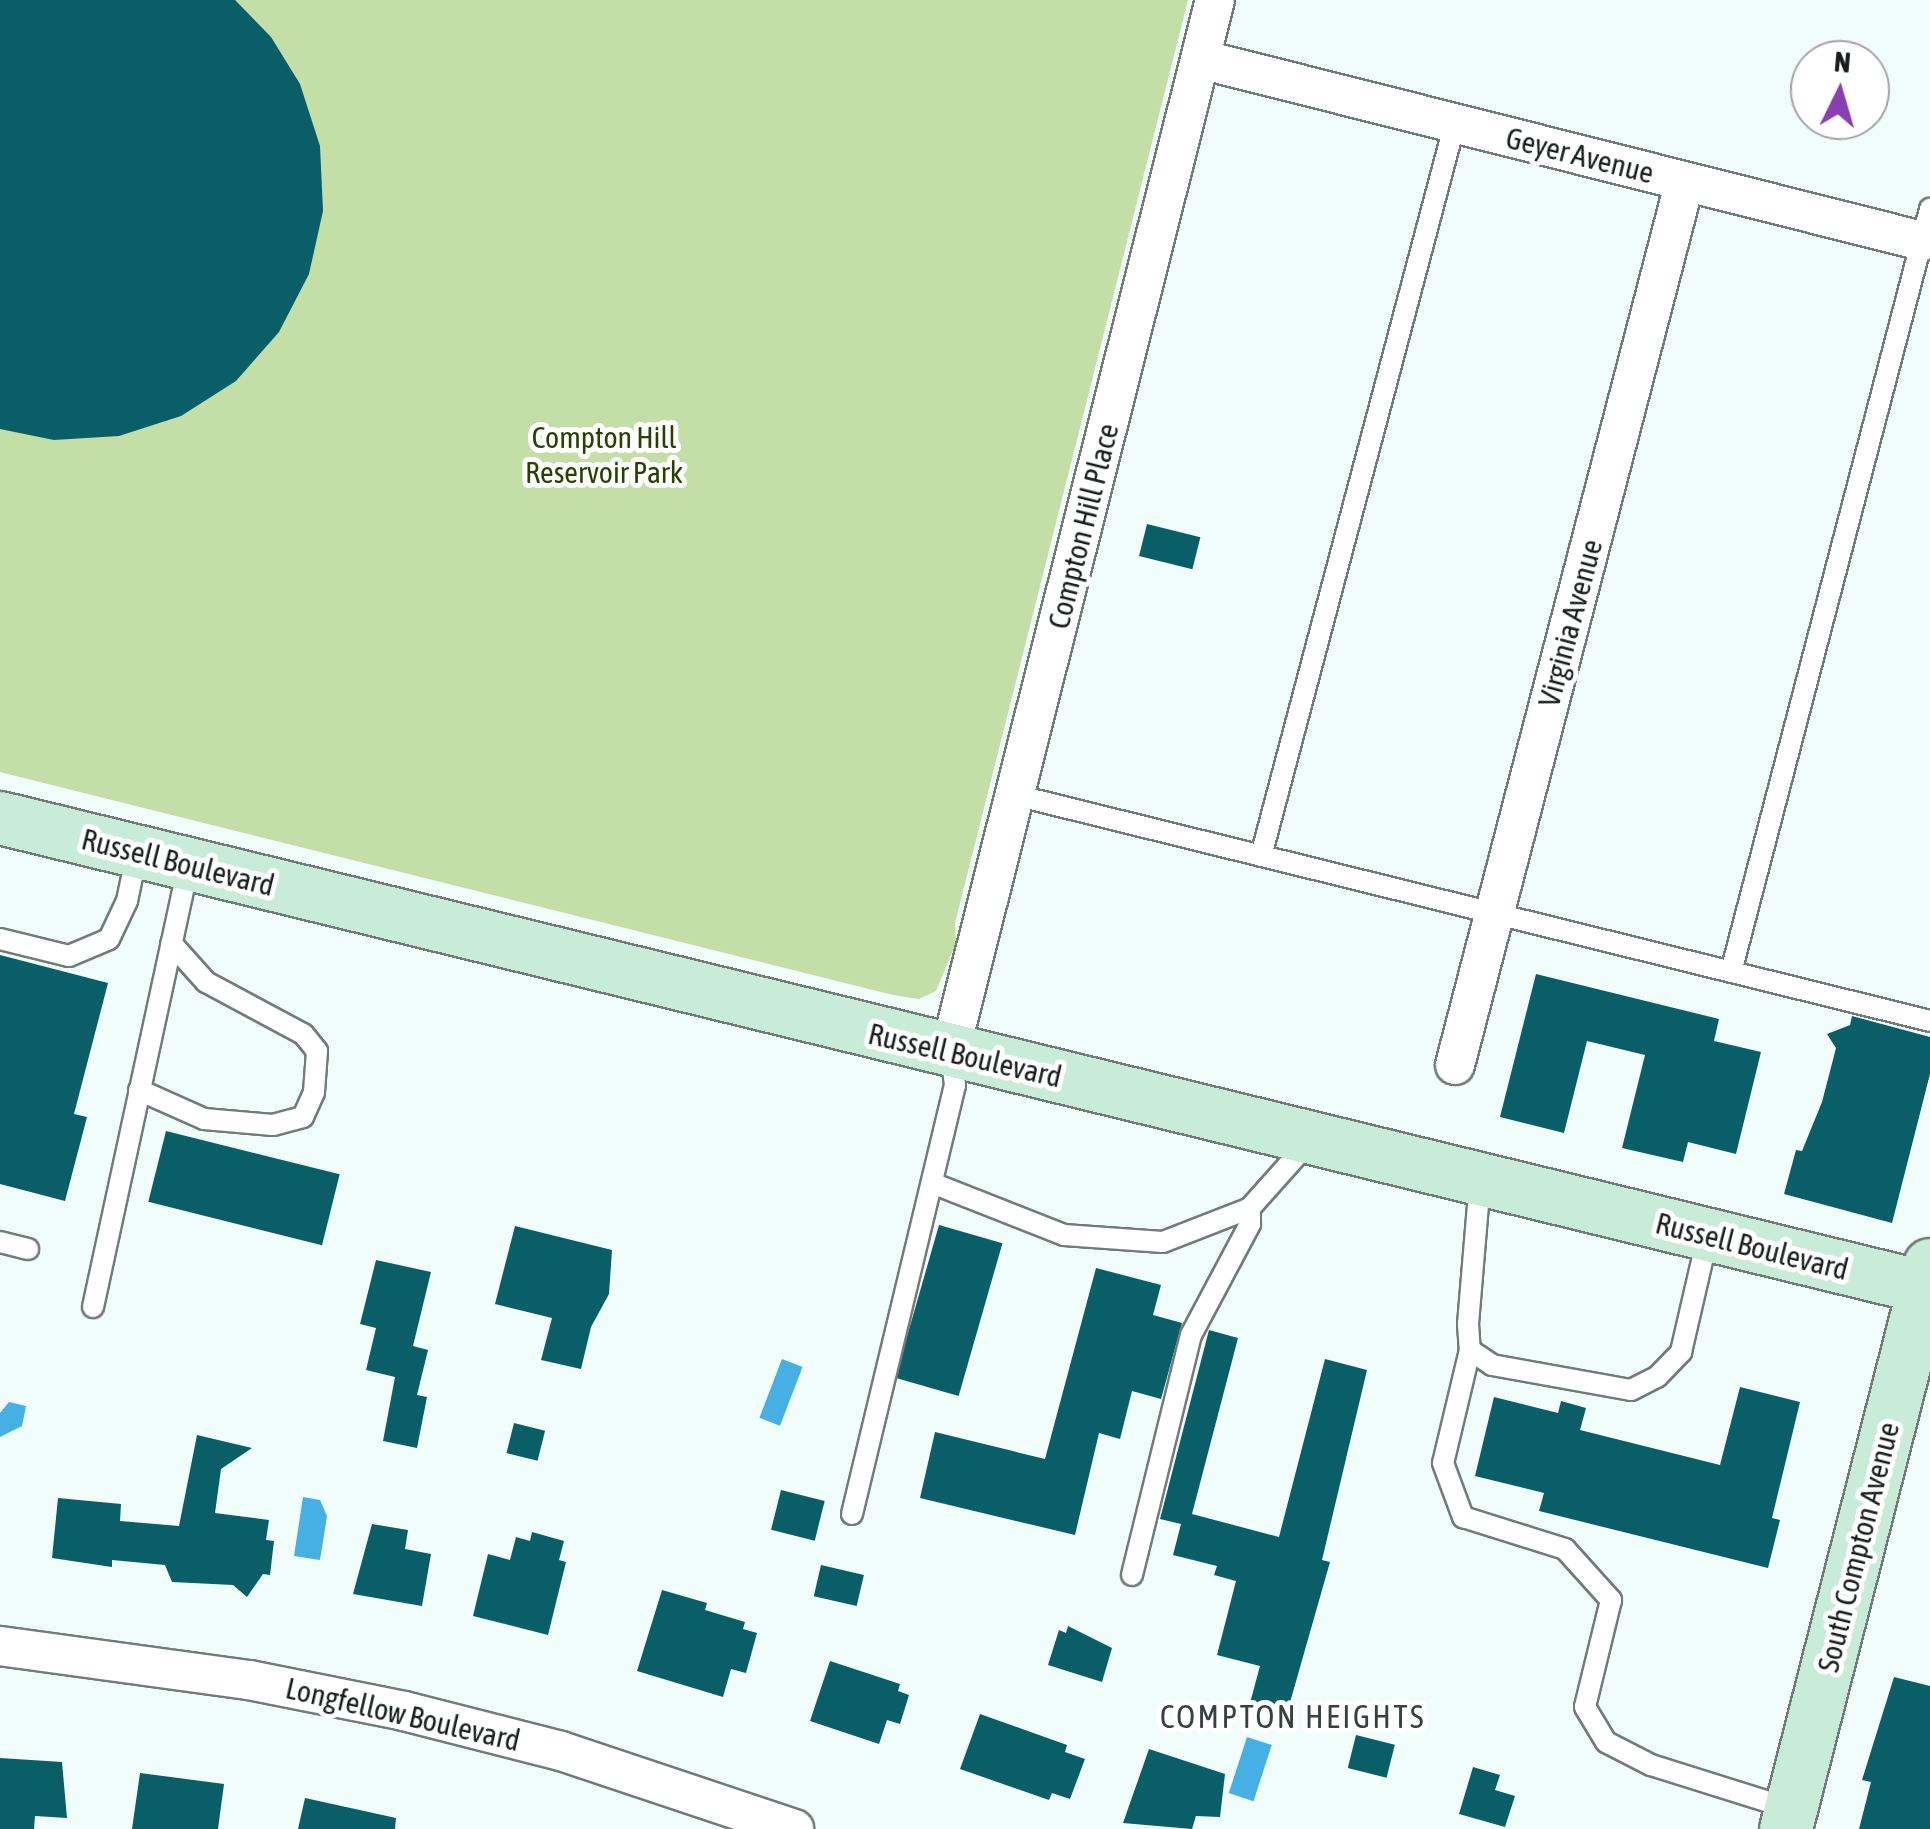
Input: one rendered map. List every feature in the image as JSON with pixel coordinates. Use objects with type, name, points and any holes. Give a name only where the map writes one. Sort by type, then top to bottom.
[{"type":"main road","name":"Russell Boulevard","points":[[0,818],[1708,1235],[1928,1281]]},
{"type":"main road","name":"South Compton Avenue","points":[[1789,1819],[1928,1281]]},
{"type":"street","name":"Compton Hill Place","points":[[950,1051],[1215,0]]},
{"type":"street","name":"Geyer Avenue","points":[[1200,59],[1685,182],[1926,225]]},
{"type":"street","name":"Virginia Avenue","points":[[1456,1064],[1685,182]]},
{"type":"street","name":"Longfellow Boulevard","points":[[0,1646],[249,1680],[404,1711],[561,1752],[794,1829]]},
{"type":"lane","points":[[1261,856],[1455,123]]},
{"type":"lane","name":"Geyer Avenue","points":[[1731,972],[1926,225]]},
{"type":"lane","points":[[1015,795],[1930,1021]]},
{"type":"lane","points":[[0,939],[69,956],[109,938],[127,902],[137,852]]},
{"type":"lane","points":[[93,1307],[189,865]]},
{"type":"lane","points":[[139,1090],[204,1119],[273,1125],[303,1117],[314,1092],[317,1050],[303,1034],[206,982],[170,943]]},
{"type":"lane","points":[[852,1514],[955,1086],[950,1051]]},
{"type":"lane","points":[[932,1183],[1008,1218],[1116,1244],[1164,1242],[1250,1208],[1312,1138]]},
{"type":"lane","points":[[1480,1180],[1470,1350],[1443,1463],[1463,1517],[1565,1549],[1611,1600],[1585,1707],[1606,1742],[1651,1765],[1789,1819]]},
{"type":"lane","points":[[1132,1575],[1191,1335],[1250,1224],[1250,1208]]},
{"type":"lane","points":[[1470,1350],[1492,1365],[1631,1390],[1657,1377],[1681,1352],[1708,1235]]},
{"type":"lane","points":[[0,1242],[28,1249]]},
{"type":"green space","name":"Compton Hill Reservoir Park","points":[[0,0],[1188,0],[955,923],[956,943],[936,991],[919,999],[893,995],[0,772]]},
{"type":"water","points":[[782,1359],[803,1367],[780,1426],[759,1418]]},
{"type":"water","points":[[9,1402],[26,1406],[22,1426],[0,1437],[0,1413]]},
{"type":"water","points":[[303,1497],[320,1500],[327,1516],[320,1560],[294,1556]]},
{"type":"water","points":[[1247,1737],[1272,1745],[1253,1801],[1229,1793]]},
{"type":"building","points":[[0,0],[235,0],[271,37],[300,84],[320,146],[323,211],[309,274],[279,332],[236,381],[181,416],[119,436],[54,440],[0,429]]},
{"type":"building","points":[[1147,524],[1200,537],[1192,569],[1139,556]]},
{"type":"building","points":[[0,955],[108,983],[74,1114],[87,1117],[65,1201],[0,1184]]},
{"type":"building","points":[[1536,974],[1719,1019],[1714,1041],[1761,1052],[1736,1154],[1688,1142],[1683,1162],[1622,1148],[1645,1055],[1587,1041],[1564,1133],[1500,1117]]},
{"type":"building","points":[[1852,1016],[1930,1037],[1930,1074],[1892,1223],[1784,1194],[1796,1150],[1802,1151],[1822,1102],[1836,1048],[1827,1034],[1850,1025]]},
{"type":"building","points":[[166,1131],[340,1174],[322,1245],[148,1202]]},
{"type":"building","points":[[939,1225],[1002,1243],[959,1396],[895,1378]]},
{"type":"building","points":[[515,1226],[612,1250],[609,1294],[591,1327],[581,1369],[541,1360],[552,1318],[495,1304]]},
{"type":"building","points":[[376,1260],[431,1272],[413,1346],[428,1350],[417,1395],[427,1397],[417,1448],[383,1441],[395,1377],[366,1370],[376,1328],[360,1324]]},
{"type":"building","points":[[1096,1268],[1161,1285],[1153,1315],[1182,1323],[1161,1399],[1132,1391],[1120,1439],[1099,1433],[1075,1535],[920,1498],[935,1432],[1045,1459]]},
{"type":"building","points":[[1209,1330],[1238,1338],[1192,1514],[1279,1537],[1325,1359],[1367,1370],[1322,1560],[1330,1562],[1287,1713],[1250,1703],[1260,1666],[1217,1655],[1236,1581],[1214,1575],[1217,1566],[1173,1555],[1181,1524],[1160,1519]]},
{"type":"building","points":[[1740,1387],[1800,1402],[1772,1518],[1780,1520],[1768,1568],[1539,1511],[1544,1493],[1475,1476],[1494,1397],[1558,1413],[1561,1401],[1586,1408],[1580,1430],[1720,1465]]},
{"type":"building","points":[[514,1423],[545,1431],[538,1461],[507,1453]]},
{"type":"building","points":[[197,1435],[252,1448],[221,1469],[215,1513],[269,1520],[266,1540],[274,1541],[270,1575],[263,1574],[247,1597],[233,1585],[172,1582],[165,1565],[112,1560],[112,1567],[52,1558],[58,1498],[121,1504],[120,1521],[179,1526]]},
{"type":"building","points":[[781,1490],[825,1501],[815,1541],[771,1530]]},
{"type":"building","points":[[372,1524],[408,1530],[405,1549],[431,1554],[422,1606],[353,1594]]},
{"type":"building","points":[[532,1532],[564,1541],[559,1560],[566,1562],[548,1635],[473,1616],[488,1554],[510,1560],[516,1537],[530,1541]]},
{"type":"building","points":[[821,1565],[864,1575],[857,1606],[814,1596]]},
{"type":"building","points":[[662,1590],[707,1603],[705,1610],[745,1622],[743,1629],[757,1633],[746,1673],[731,1669],[723,1697],[637,1671]]},
{"type":"building","points":[[1068,1626],[1112,1648],[1102,1682],[1048,1665],[1059,1630],[1066,1633]]},
{"type":"building","points":[[830,1661],[900,1684],[898,1691],[909,1695],[900,1724],[887,1720],[879,1744],[810,1721]]},
{"type":"building","points":[[1894,1677],[1930,1686],[1930,1829],[1859,1829],[1871,1782],[1862,1780]]},
{"type":"building","points":[[980,1714],[1067,1745],[1065,1752],[1085,1759],[1070,1799],[1052,1793],[1049,1800],[960,1769]]},
{"type":"building","points":[[1356,1735],[1395,1745],[1387,1778],[1348,1768]]},
{"type":"building","points":[[1149,1749],[1225,1774],[1220,1817],[1196,1816],[1192,1829],[1123,1823]]},
{"type":"building","points":[[0,1758],[62,1762],[67,1818],[35,1816],[34,1829],[0,1829]]},
{"type":"building","points":[[1473,1767],[1500,1775],[1495,1790],[1515,1796],[1505,1827],[1459,1814]]},
{"type":"building","points":[[140,1773],[224,1784],[218,1829],[132,1829]]},
{"type":"building","points":[[305,1798],[396,1818],[395,1829],[298,1829]]},
{"type":"district","name":"COMPTON HEIGHTS","points":[[1293,1717]]}]
